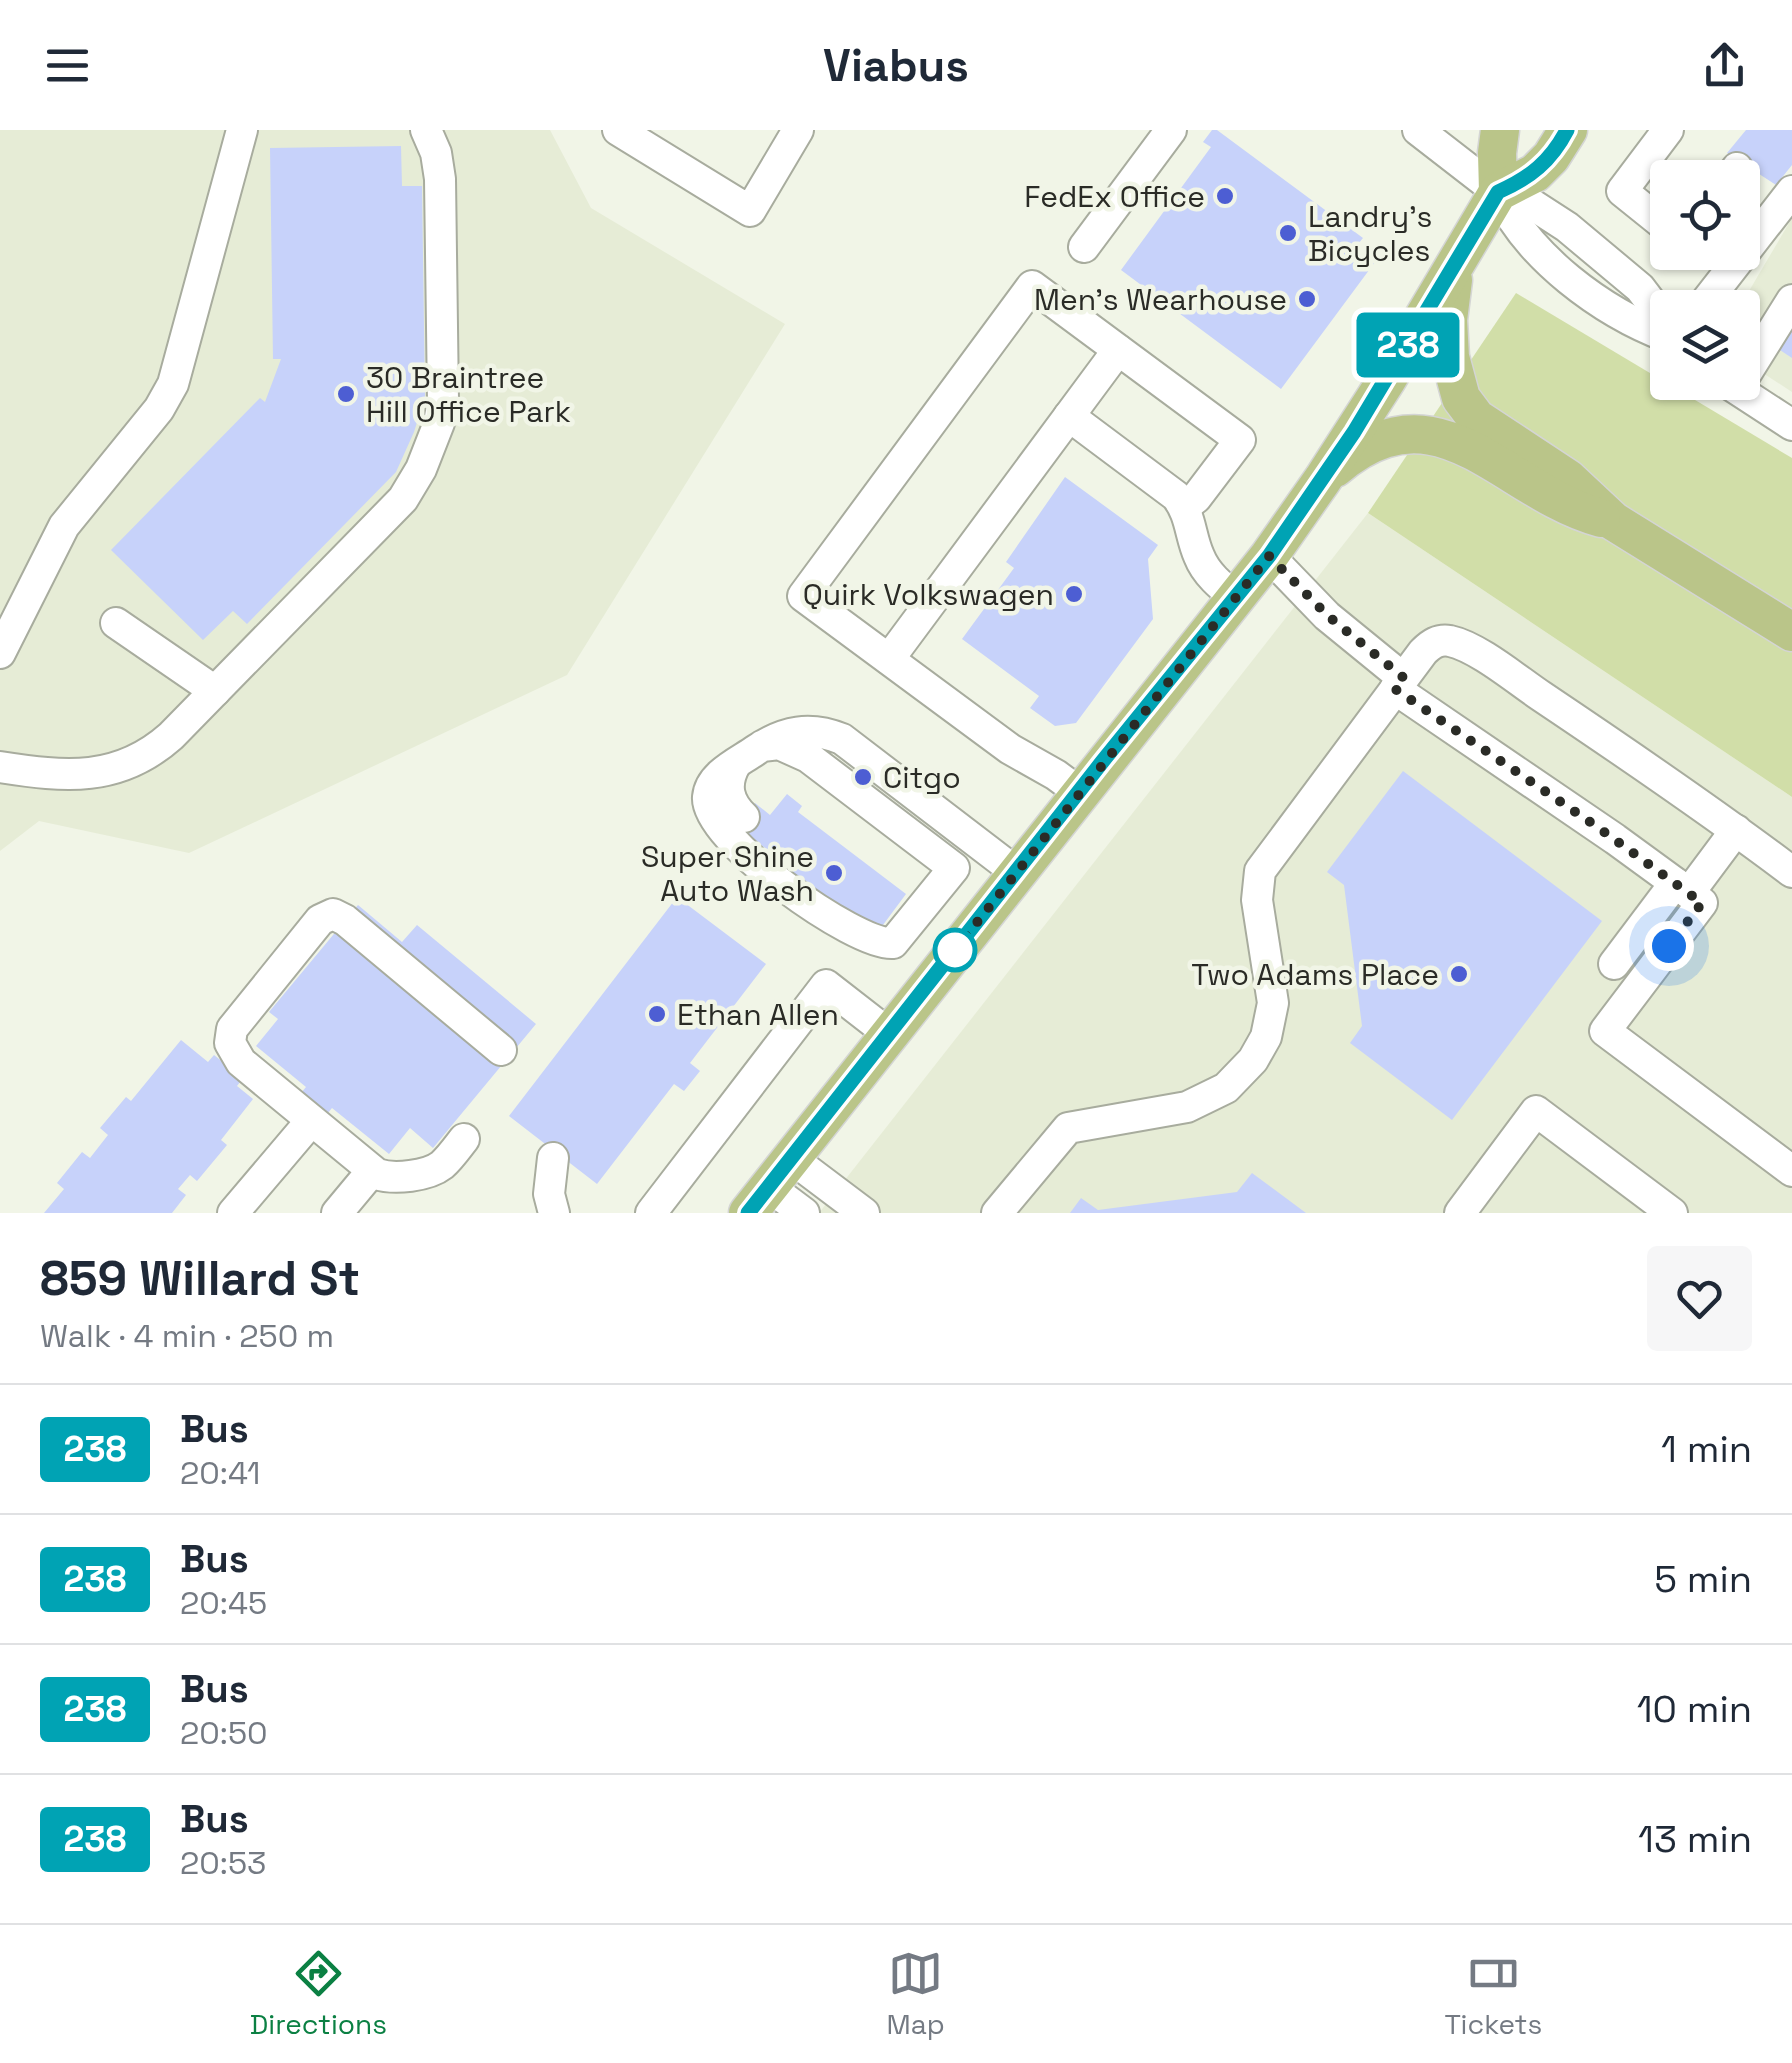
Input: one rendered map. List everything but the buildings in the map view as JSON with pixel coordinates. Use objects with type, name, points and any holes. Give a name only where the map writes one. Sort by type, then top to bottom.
[{"type":"main road","points":[[1498,192],[1500,130]]},
{"type":"main road","points":[[769,1186],[1269,556],[1323,480],[1498,192],[1535,173],[1568,130]]},
{"type":"main road","points":[[1458,259],[1448,320],[1450,357],[1461,398],[1476,418],[1567,478],[1613,521],[1792,632]]},
{"type":"main road","points":[[1323,480],[1349,456],[1380,442],[1413,435],[1443,437],[1465,445],[1552,500],[1613,521]]},
{"type":"street","points":[[0,654],[70,516],[159,409],[173,384],[242,130]]},
{"type":"street","points":[[0,767],[66,774],[125,767],[153,752],[403,499],[416,480],[439,423],[443,401],[440,179],[436,153],[426,130]]},
{"type":"street","points":[[618,130],[750,211],[798,130]]},
{"type":"street","points":[[1084,247],[1171,130]]},
{"type":"street","points":[[1418,130],[1498,192],[1533,205],[1567,226],[1650,301]]},
{"type":"street","points":[[1650,214],[1622,191],[1668,130]]},
{"type":"street","points":[[1715,290],[1792,191]]},
{"type":"street","points":[[1498,192],[1518,230],[1545,258],[1616,311],[1650,328]]},
{"type":"street","points":[[1079,792],[1056,774],[1010,749],[803,596],[1032,286],[1240,440],[1196,498],[1184,506]]},
{"type":"street","points":[[1760,349],[1792,300]]},
{"type":"street","points":[[889,659],[1118,350]]},
{"type":"street","points":[[1759,400],[1792,424]]},
{"type":"street","points":[[1069,416],[1171,492],[1184,506],[1200,560],[1211,576],[1236,598]]},
{"type":"street","points":[[1269,556],[1399,683],[1702,903],[1605,1031],[1792,1172]]},
{"type":"street","points":[[116,623],[215,691]]},
{"type":"street","points":[[997,1213],[1068,1128],[1079,1123],[1188,1107],[1226,1088],[1253,1060],[1266,1037],[1273,1004],[1257,900],[1260,870],[1431,644],[1444,640],[1460,644],[1659,775],[1792,872]]},
{"type":"street","points":[[976,840],[898,941],[883,944],[849,930],[750,856],[716,822],[708,802],[711,786],[762,746],[796,731],[820,732],[842,740],[976,840],[1005,886]]},
{"type":"street","points":[[762,746],[779,744],[808,757],[954,868],[1005,886]]},
{"type":"street","points":[[735,764],[729,779],[729,797],[744,817]]},
{"type":"street","points":[[1614,964],[1736,830]]},
{"type":"street","points":[[464,1139],[444,1164],[431,1170],[393,1177],[372,1171],[241,1062],[230,1043],[236,1022],[326,916],[334,914],[501,1050]]},
{"type":"street","points":[[651,1213],[826,985],[889,1034]]},
{"type":"street","points":[[1460,1213],[1536,1111],[1672,1213]]},
{"type":"street","points":[[234,1213],[311,1120]]},
{"type":"street","points":[[553,1158],[549,1194],[554,1213]]},
{"type":"street","points":[[337,1213],[372,1171]]},
{"type":"street","points":[[769,1186],[804,1213]]},
{"type":"street","points":[[769,1186],[864,1213]]},
{"type":"shaded area","points":[[0,130],[550,130],[591,208],[785,324],[567,675],[189,853],[39,821],[0,851]]},
{"type":"shaded area","points":[[1792,218],[1792,392],[1760,371],[1760,290],[1750,290]]},
{"type":"shaded area","points":[[1368,513],[1792,797],[1792,1213],[819,1213]]},
{"type":"green space","points":[[1516,293],[1650,373],[1650,400],[1695,400],[1792,458],[1792,797],[1368,513]]},
{"type":"bus line","name":"238","points":[[748,1213],[1269,556],[1354,432],[1498,192],[1535,173],[1551,157],[1567,130]]},
{"type":"place","name":"FedEx Office","points":[[1225,196]]},
{"type":"place","name":"Landry's Bicycles","points":[[1288,233]]},
{"type":"place","name":"Men's Wearhouse","points":[[1307,299]]},
{"type":"place","name":"30 Braintree Hill Office Park","points":[[346,394]]},
{"type":"place","name":"Quirk Volkswagen","points":[[1074,594]]},
{"type":"place","name":"Citgo","points":[[863,777]]},
{"type":"place","name":"Super Shine Auto Wash","points":[[834,873]]},
{"type":"place","name":"Two Adams Place","points":[[1459,974]]},
{"type":"place","name":"Ethan Allen","points":[[657,1014]]},
{"type":"route","points":[[955,950],[1269,556],[1328,616],[1404,678],[1395,689],[1702,903],[1669,946]]}]
